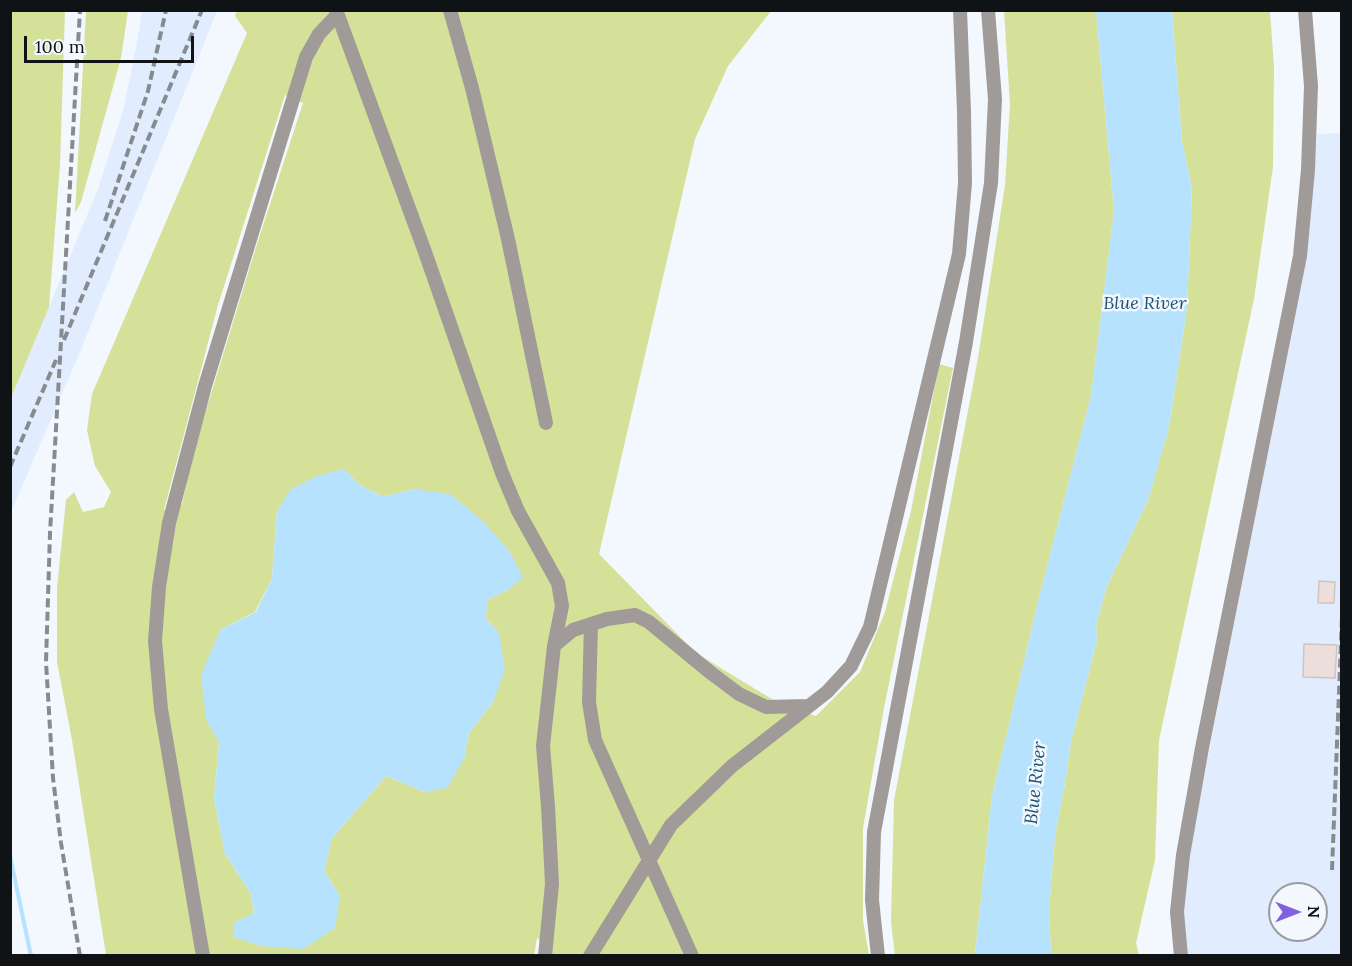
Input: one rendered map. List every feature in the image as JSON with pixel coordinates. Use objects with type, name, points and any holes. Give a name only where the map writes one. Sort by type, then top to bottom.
[{"type":"lane","points":[[450,10],[472,88],[508,239],[546,423]]},
{"type":"lane","points":[[590,956],[671,825],[732,766],[826,692],[851,666],[870,627],[959,254],[965,183],[960,10]]},
{"type":"lane","points":[[878,956],[872,900],[874,832],[966,342],[991,183],[995,99],[988,10]]},
{"type":"lane","points":[[1181,956],[1178,912],[1183,855],[1202,748],[1300,256],[1308,170],[1311,86],[1305,10]]},
{"type":"lane","points":[[202,956],[161,709],[155,640],[159,587],[169,523],[205,386],[306,57],[319,34],[337,13],[425,252],[502,473],[518,511],[558,583],[562,606],[554,646],[543,746],[552,884],[545,956]]},
{"type":"lane","points":[[554,646],[573,630],[635,615],[650,622],[711,674],[739,694],[766,707],[808,706]]},
{"type":"lane","points":[[591,624],[589,702],[595,740],[692,956]]},
{"type":"shaded area","points":[[142,11],[217,11],[80,352],[11,512],[11,398],[98,189],[123,111]]},
{"type":"shaded area","points":[[1341,133],[1341,955],[1188,956],[1184,917],[1187,866],[1308,242],[1317,134]]},
{"type":"green space","points":[[10,11],[65,11],[60,165],[49,307],[11,398]]},
{"type":"green space","points":[[86,11],[128,11],[121,58],[81,202],[75,213]]},
{"type":"green space","points":[[237,11],[771,11],[728,66],[695,139],[599,554],[696,653],[780,704],[816,716],[860,672],[885,612],[911,511],[939,364],[953,368],[884,708],[863,828],[863,920],[869,955],[552,955],[552,949],[537,938],[534,956],[106,955],[72,740],[57,662],[57,588],[66,500],[74,492],[83,512],[104,507],[111,492],[95,466],[87,430],[92,394],[247,33],[235,16]],"holes":[[[285,95],[303,103],[195,446],[182,504],[164,510],[218,305]],[[343,469],[360,485],[383,497],[414,489],[509,589],[487,600],[486,619],[499,633],[493,702],[469,733],[464,759],[425,792],[386,776],[332,838],[324,871],[340,896],[254,914],[251,894],[225,854],[214,798],[219,743],[220,630],[255,612],[272,578],[277,511]]]},
{"type":"green space","points":[[1004,11],[1096,11],[1114,211],[1091,395],[1038,602],[992,796],[975,955],[895,956],[891,921],[894,800],[978,358],[1005,185],[1010,104]]},
{"type":"green space","points":[[1172,11],[1270,11],[1274,68],[1273,167],[1254,299],[1159,740],[1155,860],[1136,943],[1139,955],[1051,956],[1049,910],[1055,836],[1071,742],[1097,640],[1096,625],[1107,586],[1148,500],[1169,427],[1187,308],[1192,188],[1182,142]]},
{"type":"water","name":"Blue River","points":[[1096,11],[1172,11],[1182,142],[1192,188],[1187,308],[1169,427],[1148,500],[1107,586],[1096,625],[1097,640],[1071,742],[1055,836],[1049,910],[1051,955],[975,955],[992,796],[1038,602],[1091,395],[1114,211]]},
{"type":"water","points":[[343,469],[360,485],[383,497],[414,489],[450,494],[484,522],[510,552],[523,577],[509,589],[487,600],[486,619],[499,633],[505,670],[493,702],[469,733],[464,759],[447,788],[425,792],[386,776],[332,838],[324,871],[340,896],[335,928],[303,949],[261,946],[234,937],[233,923],[254,913],[251,894],[225,854],[214,798],[219,743],[206,719],[201,675],[220,630],[256,612],[272,578],[277,511],[291,489],[317,476]]},
{"type":"building","points":[[1319,581],[1335,582],[1334,603],[1318,603]]},
{"type":"building","points":[[1304,644],[1337,645],[1335,678],[1303,677]]},
{"type":"waterway","points":[[10,856],[31,956]]},
{"type":"railway","points":[[80,10],[50,533],[46,662],[53,778],[61,843],[80,956]]},
{"type":"railway","points":[[105,221],[148,91],[166,10]]},
{"type":"railway","points":[[64,340],[202,10]]},
{"type":"railway","points":[[10,467],[56,360]]},
{"type":"railway","points":[[1332,870],[1342,616]]}]
